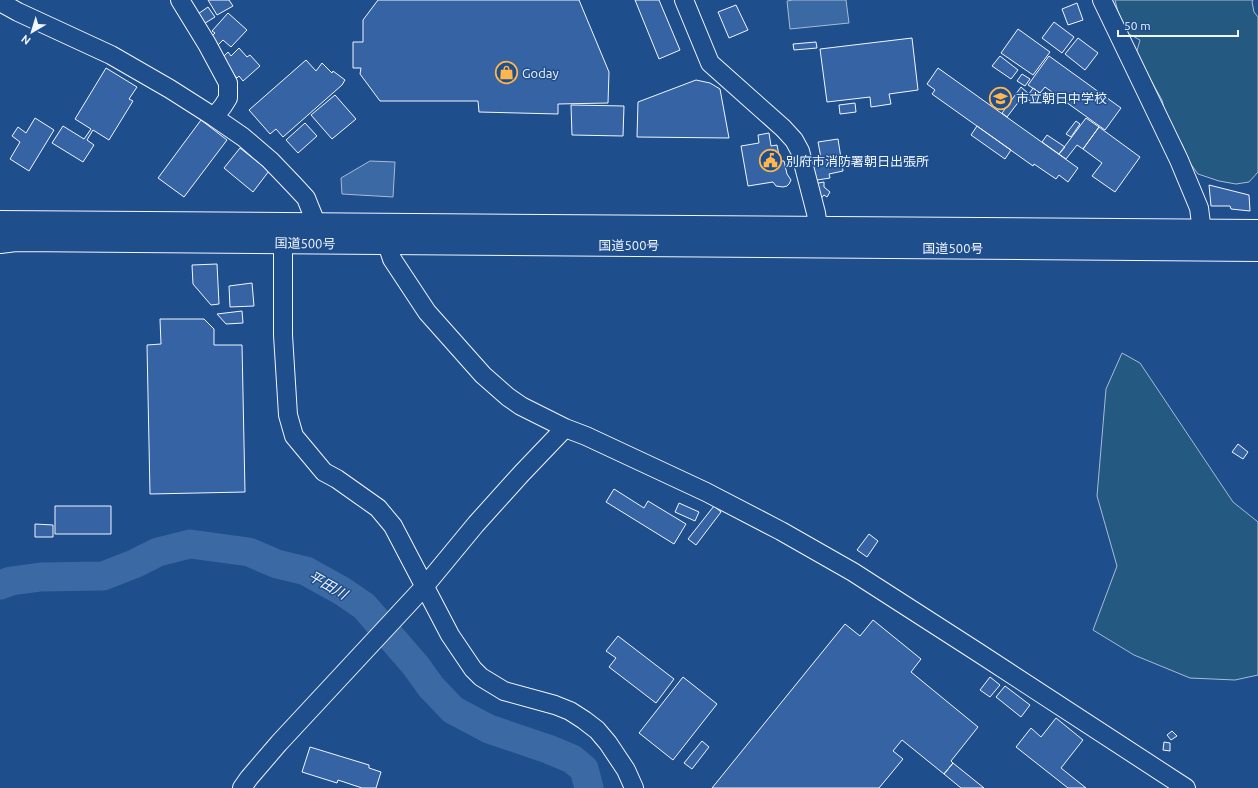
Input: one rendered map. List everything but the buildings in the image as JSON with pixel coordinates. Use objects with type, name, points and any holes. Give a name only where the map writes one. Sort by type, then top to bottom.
[{"type":"highway","name":"国道500号","points":[[0,222],[281,233],[387,244],[1258,231]]},
{"type":"highway","name":"国道500号","points":[[0,242],[24,240],[281,233],[316,223],[1258,250]]},
{"type":"street","points":[[180,0],[207,44],[228,83],[228,98],[214,117]]},
{"type":"street","points":[[684,0],[710,63],[783,128],[794,140],[800,151],[816,213],[818,237]]},
{"type":"street","points":[[1102,0],[1180,160],[1199,208],[1202,231]]},
{"type":"street","points":[[0,2],[18,12],[111,55],[170,89],[243,137],[270,160],[306,198],[316,223]]},
{"type":"street","points":[[281,233],[283,335],[288,415],[294,436],[324,472],[337,479],[378,508],[393,526],[395,533],[402,543],[450,635],[473,669],[490,683],[504,691],[555,705],[570,711],[598,730],[626,770],[634,788]]},
{"type":"street","points":[[387,244],[392,259],[427,312],[483,375],[508,398],[566,428],[706,492],[781,531],[846,568],[1186,788]]},
{"type":"street","points":[[242,788],[279,742],[405,608],[476,524],[522,473],[566,428]]},
{"type":"shaded area","points":[[846,0],[849,23],[790,29],[787,1]]},
{"type":"shaded area","points":[[1115,0],[1253,0],[1254,12],[1258,17],[1258,172],[1249,182],[1236,184],[1219,181],[1198,174],[1190,163],[1182,144],[1169,127],[1162,100],[1136,54],[1140,40],[1127,33],[1120,20]]},
{"type":"shaded area","points":[[370,161],[395,162],[393,197],[342,194],[341,178]]},
{"type":"shaded area","points":[[1122,353],[1140,363],[1233,502],[1258,522],[1258,675],[1235,680],[1190,678],[1134,655],[1093,630],[1117,566],[1097,496],[1106,389]]},
{"type":"waterway","name":"平田川","points":[[0,585],[11,581],[41,577],[103,576],[134,564],[158,552],[190,544],[249,552],[277,564],[306,571],[342,591],[364,606],[416,666],[431,687],[453,710],[489,729],[548,749],[572,759],[584,769],[589,788]]},
{"type":"place","name":"Goday","points":[[506,73]]},
{"type":"place","name":"市立朝日中学校","points":[[1001,98]]},
{"type":"place","name":"別府市消防署朝日出張所","points":[[771,161]]}]
